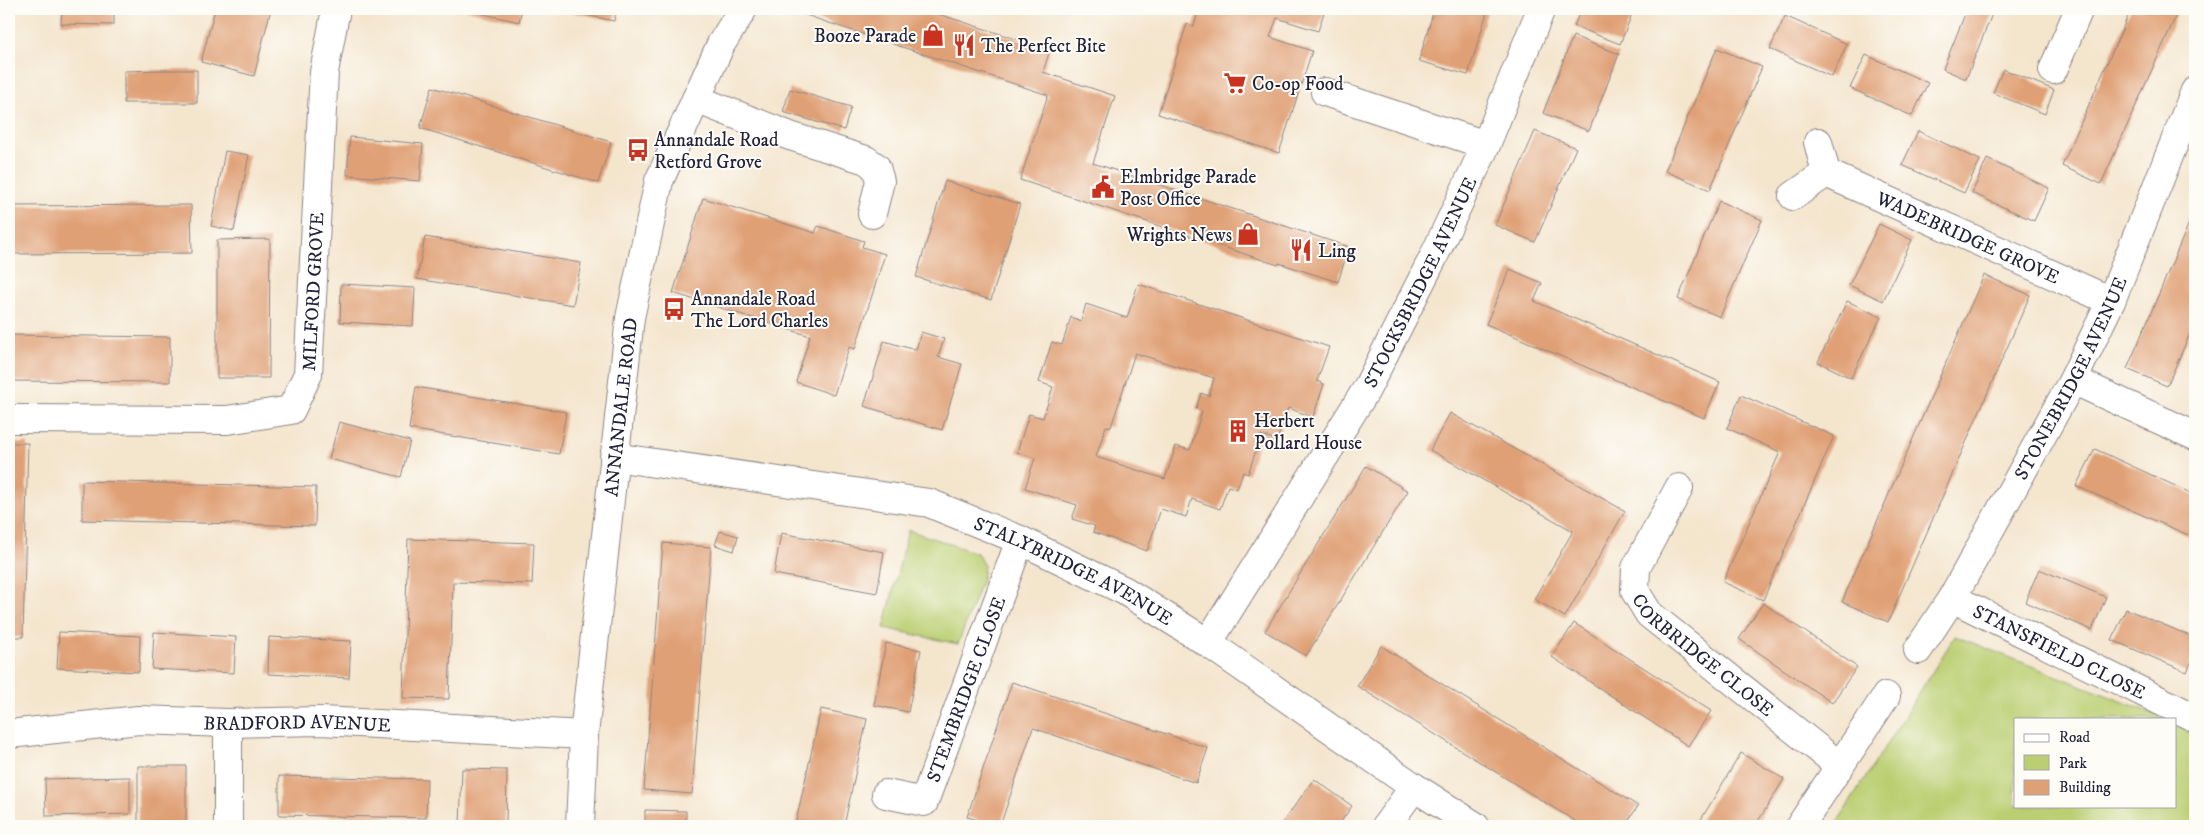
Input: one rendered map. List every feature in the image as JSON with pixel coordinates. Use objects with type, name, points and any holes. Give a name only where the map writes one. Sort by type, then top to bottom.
[{"type":"street","name":"MILFORD GROVE","points":[[9,419],[228,420],[290,410],[308,374],[324,72],[336,9]]},
{"type":"street","name":"ANNANDALE ROAD","points":[[580,826],[584,735],[630,318],[658,181],[721,44],[743,9]]},
{"type":"street","name":"STOCKSBRIDGE AVENUE","points":[[1208,643],[1366,390],[1433,258],[1486,145],[1541,9]]},
{"type":"street","points":[[2053,70],[2080,9]]},
{"type":"street","name":"STONEBRIDGE AVENUE","points":[[1918,650],[1952,598],[2073,380],[2111,301],[2195,91]]},
{"type":"street","points":[[1325,92],[1486,145]]},
{"type":"street","points":[[696,100],[790,136],[866,160],[876,167],[880,181],[872,214]]},
{"type":"street","points":[[1793,196],[1826,173],[1818,142]]},
{"type":"street","name":"WADEBRIDGE GROVE","points":[[1826,173],[2111,301]]},
{"type":"street","points":[[2073,380],[2195,436]]},
{"type":"street","name":"STALYBRIDGE AVENUE","points":[[614,457],[929,503],[1020,540],[1125,591],[1208,643],[1414,788],[1474,826]]},
{"type":"street","name":"CORBRIDGE CLOSE","points":[[1679,488],[1636,568],[1636,591],[1649,614],[1840,766]]},
{"type":"street","name":"STEMBRIDGE CLOSE","points":[[886,794],[924,802],[1020,540]]},
{"type":"street","name":"STANSFIELD CLOSE","points":[[1952,598],[2195,718]]},
{"type":"street","points":[[1800,826],[1886,696]]},
{"type":"street","name":"BRADFORD AVENUE","points":[[9,734],[139,720],[228,723],[321,722],[584,735]]},
{"type":"street","points":[[228,723],[228,826]]},
{"type":"street","points":[[1386,826],[1414,788]]},
{"type":"green space","points":[[908,530],[977,553],[984,566],[982,580],[958,644],[884,628]]},
{"type":"green space","points":[[1955,636],[2164,718],[2014,718],[2014,808],[2176,808],[2176,722],[2195,730],[2195,826],[1835,826]]},
{"type":"building","points":[[62,9],[114,9],[114,25],[61,24]]},
{"type":"building","points":[[215,9],[271,9],[254,76],[201,62]]},
{"type":"building","points":[[462,9],[522,9],[519,22]]},
{"type":"building","points":[[558,9],[617,9],[614,21]]},
{"type":"building","points":[[793,9],[923,9],[1050,50],[1043,72],[1115,96],[1093,163],[1349,247],[1338,282],[1279,263],[1278,265],[1020,180],[1048,95],[823,21]]},
{"type":"building","name":"Co-op Food","points":[[1199,9],[1325,9],[1318,31],[1277,18],[1270,37],[1312,51],[1279,153],[1158,114],[1187,24],[1194,26]]},
{"type":"building","points":[[1434,9],[1488,9],[1468,75],[1419,61]]},
{"type":"building","points":[[1581,9],[1634,9],[1620,44],[1574,26]]},
{"type":"building","points":[[1967,9],[1994,9],[1966,79],[1943,69]]},
{"type":"building","points":[[2131,9],[2179,9],[2101,184],[2062,166]]},
{"type":"building","points":[[1785,16],[1847,44],[1832,77],[1770,49]]},
{"type":"building","points":[[1573,36],[1619,54],[1589,131],[1543,113]]},
{"type":"building","points":[[1717,48],[1762,67],[1710,190],[1665,171]]},
{"type":"building","points":[[1866,55],[1928,83],[1912,116],[1850,88]]},
{"type":"building","points":[[2003,69],[2054,90],[2045,114],[1993,93]]},
{"type":"building","points":[[197,70],[197,103],[124,103],[124,71]]},
{"type":"building","points":[[432,87],[611,142],[598,183],[420,128]]},
{"type":"building","points":[[790,89],[851,107],[844,130],[783,112]]},
{"type":"building","points":[[1535,131],[1576,148],[1535,242],[1495,225]]},
{"type":"building","points":[[1918,131],[1980,160],[1964,193],[1902,165]]},
{"type":"building","points":[[350,137],[423,144],[420,181],[347,175]]},
{"type":"building","points":[[225,151],[249,155],[234,231],[211,226]]},
{"type":"building","points":[[1987,159],[2049,188],[2034,221],[1972,193]]},
{"type":"building","points":[[945,181],[1020,204],[991,300],[916,277]]},
{"type":"building","points":[[703,198],[815,233],[818,226],[864,241],[862,247],[885,254],[855,349],[849,347],[834,395],[796,382],[810,336],[673,293]]},
{"type":"building","points":[[1719,201],[1762,220],[1720,317],[1678,299]]},
{"type":"building","points":[[191,205],[192,253],[9,254],[9,206]]},
{"type":"building","points":[[2195,209],[2195,322],[2167,386],[2127,369]]},
{"type":"building","points":[[1879,224],[1912,240],[1883,301],[1849,285]]},
{"type":"building","points":[[425,237],[581,263],[573,305],[417,279]]},
{"type":"building","points":[[270,239],[269,378],[217,378],[217,240]]},
{"type":"building","points":[[1510,269],[1542,283],[1534,301],[1720,382],[1704,418],[1486,324]]},
{"type":"building","points":[[1984,275],[2030,295],[1888,622],[1842,602]]},
{"type":"building","points":[[341,284],[415,288],[413,326],[340,322]]},
{"type":"building","name":"Herbert Pollard House","points":[[1138,284],[1329,347],[1317,381],[1324,384],[1313,417],[1288,408],[1277,440],[1261,435],[1248,474],[1243,472],[1237,489],[1228,486],[1220,509],[1192,499],[1186,517],[1161,509],[1147,551],[1093,532],[1095,526],[1072,519],[1077,505],[1025,488],[1035,458],[1017,452],[1029,414],[1043,418],[1053,387],[1039,382],[1052,342],[1062,345],[1071,317],[1081,321],[1086,304],[1127,318]],"holes":[[[1135,353],[1214,378],[1209,396],[1201,393],[1196,409],[1202,411],[1190,450],[1176,446],[1165,479],[1096,457],[1106,426],[1111,427]]]},
{"type":"building","points":[[1847,301],[1881,317],[1851,378],[1818,362]]},
{"type":"building","points":[[921,332],[944,339],[938,357],[962,364],[942,430],[864,406],[884,341],[916,350]]},
{"type":"building","points":[[9,335],[170,337],[170,382],[9,381]]},
{"type":"building","points":[[416,387],[566,412],[559,454],[409,429]]},
{"type":"building","points":[[1741,395],[1834,436],[1763,600],[1723,582],[1780,452],[1727,428]]},
{"type":"building","points":[[1450,413],[1625,511],[1565,617],[1534,599],[1573,531],[1430,450]]},
{"type":"building","points":[[339,422],[410,441],[401,477],[329,459]]},
{"type":"building","points":[[9,443],[28,443],[23,637],[9,637]]},
{"type":"building","points":[[2095,449],[2195,495],[2195,538],[2076,486]]},
{"type":"building","points":[[1366,466],[1408,491],[1306,656],[1265,631]]},
{"type":"building","points":[[82,481],[316,487],[315,526],[82,520]]},
{"type":"building","points":[[720,531],[738,536],[734,551],[715,545]]},
{"type":"building","points":[[781,533],[884,552],[877,593],[774,574]]},
{"type":"building","points":[[408,539],[534,543],[532,584],[453,582],[449,699],[403,698]]},
{"type":"building","points":[[663,543],[711,547],[692,794],[644,790]]},
{"type":"building","points":[[2039,569],[2106,597],[2092,630],[2025,602]]},
{"type":"building","points":[[1763,603],[1857,667],[1832,703],[1739,639]]},
{"type":"building","points":[[2126,609],[2195,638],[2195,653],[2187,672],[2112,640]]},
{"type":"building","points":[[1574,623],[1711,711],[1688,746],[1552,657]]},
{"type":"building","points":[[59,632],[140,636],[139,672],[57,668]]},
{"type":"building","points":[[154,632],[236,637],[234,673],[152,669]]},
{"type":"building","points":[[269,637],[351,641],[349,678],[268,674]]},
{"type":"building","points":[[886,643],[921,650],[908,712],[874,705]]},
{"type":"building","points":[[1381,646],[1638,806],[1625,826],[1583,826],[1357,686]]},
{"type":"building","points":[[1012,682],[1208,748],[1196,783],[1033,728],[1000,826],[967,817]]},
{"type":"building","points":[[821,709],[867,719],[844,826],[795,826]]},
{"type":"building","points":[[1741,753],[1784,779],[1755,826],[1697,826]]},
{"type":"building","points":[[138,766],[186,766],[186,826],[138,826]]},
{"type":"building","points":[[462,769],[507,770],[506,826],[460,826]]},
{"type":"building","points":[[279,776],[427,779],[426,818],[279,815]]},
{"type":"building","points":[[130,777],[130,814],[46,816],[45,779]]},
{"type":"building","points":[[1314,779],[1352,806],[1338,826],[1280,826]]},
{"type":"building","points":[[645,810],[686,811],[686,826],[645,826]]},
{"type":"place","name":"Booze Parade","points":[[933,35]]},
{"type":"place","name":"The Perfect Bite","points":[[964,45]]},
{"type":"place","name":"Co-op Food","points":[[1235,83]]},
{"type":"place","name":"Annandale Road Retford Grove","points":[[638,150]]},
{"type":"place","name":"Elmbridge Parade Post Office","points":[[1103,187]]},
{"type":"place","name":"Wrights News","points":[[1248,234]]},
{"type":"place","name":"Ling","points":[[1301,250]]},
{"type":"place","name":"Annandale Road The Lord Charles","points":[[674,309]]},
{"type":"place","name":"Herbert Pollard House","points":[[1238,431]]}]
